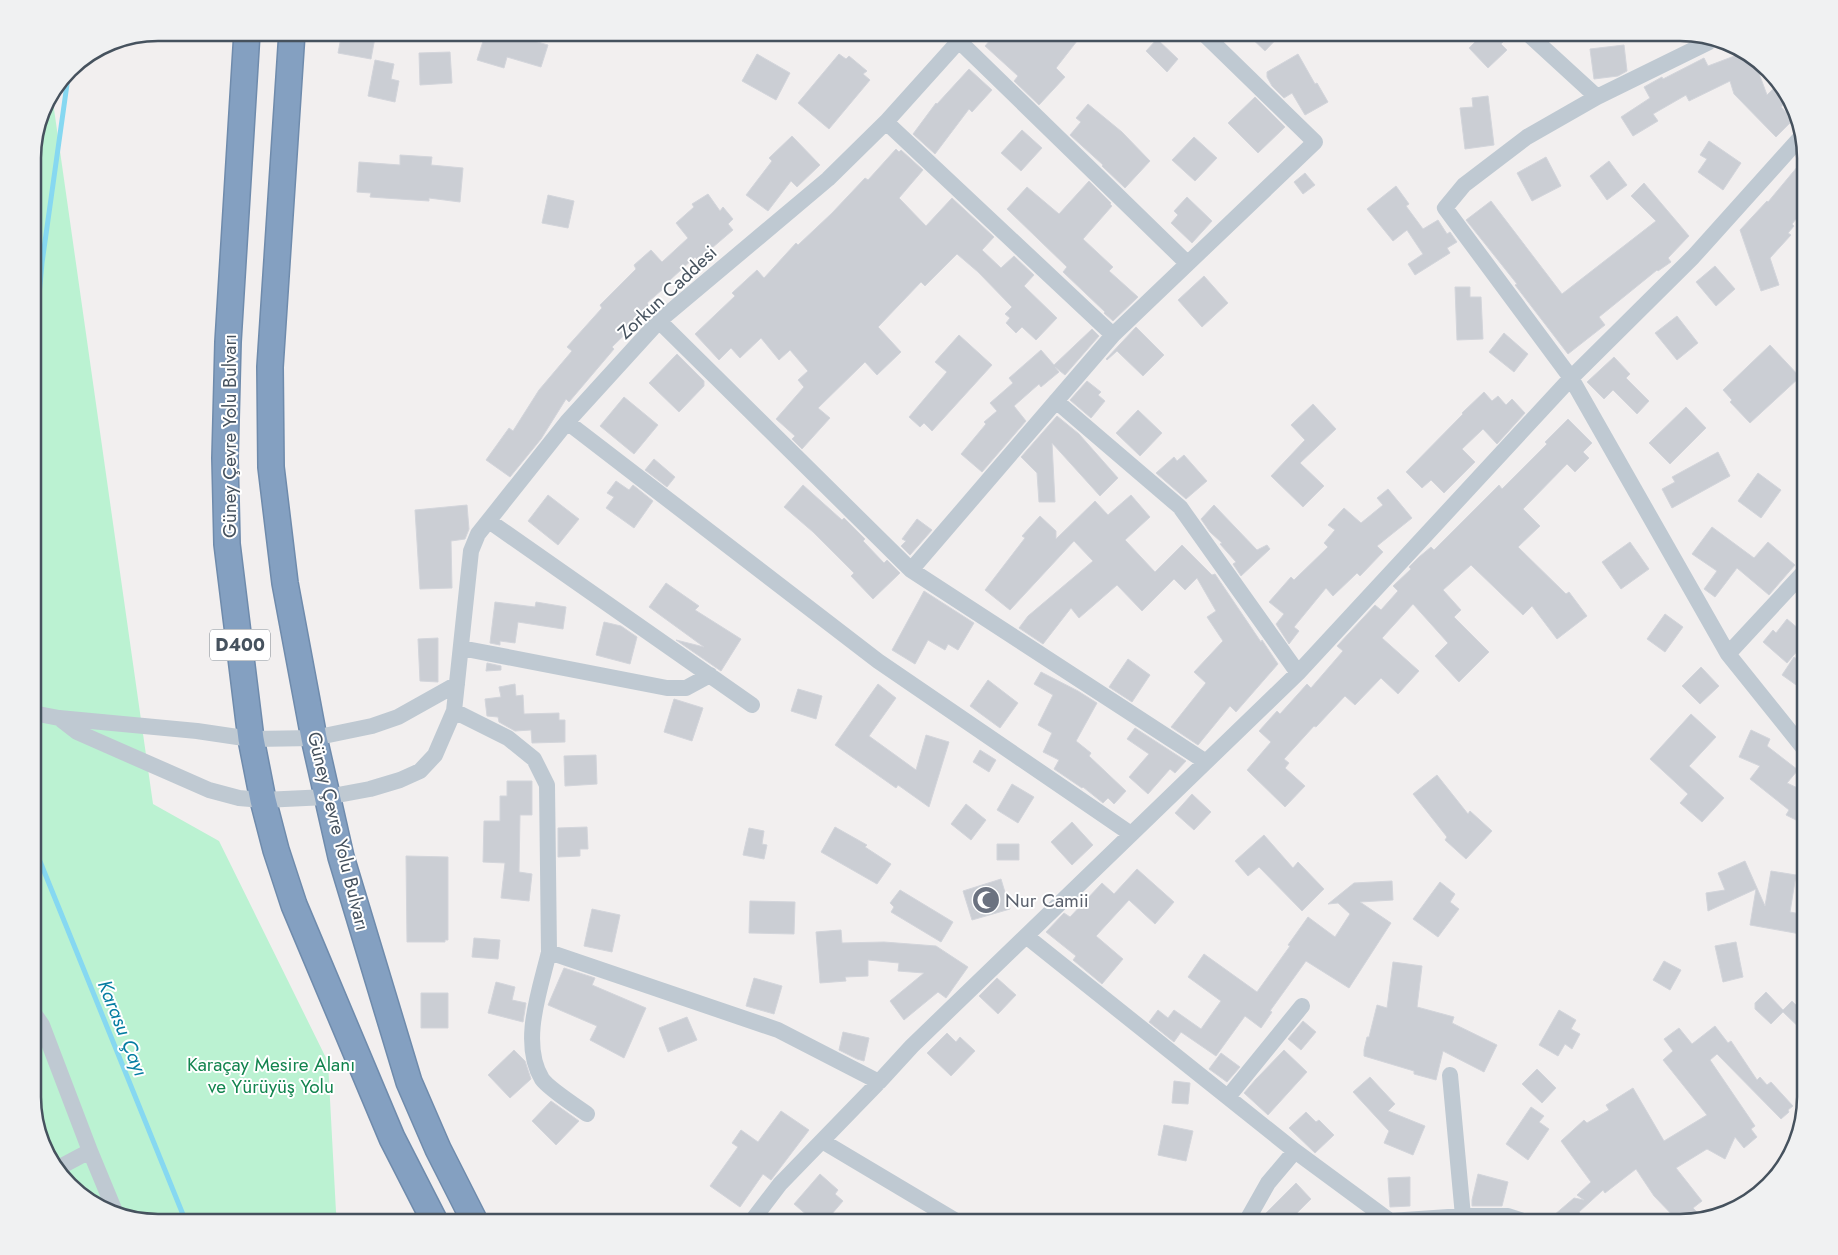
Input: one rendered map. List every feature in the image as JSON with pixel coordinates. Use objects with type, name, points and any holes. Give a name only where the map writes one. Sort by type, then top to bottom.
[{"type":"highway","name":"Güney Çevre Yolu Bulvarı","points":[[246,42],[228,342],[225,458],[227,544],[251,739],[263,800],[276,850],[294,905],[318,966],[392,1138],[431,1214]]},
{"type":"highway","name":"Güney Çevre Yolu Bulvarı","points":[[291,42],[270,367],[271,467],[285,583],[314,738],[341,857],[409,1082],[438,1150],[471,1214]]},
{"type":"street","name":"Zorkun Caddesi","points":[[59,718],[77,732],[209,790],[239,798],[263,800],[327,797],[378,787],[420,771],[435,755],[454,711],[471,551],[478,534],[567,422],[659,321],[828,179],[886,122],[959,41]]},
{"type":"street","points":[[967,41],[1188,263]]},
{"type":"street","points":[[911,570],[1113,335],[1315,142],[1212,41]]},
{"type":"street","points":[[1536,41],[1596,97]]},
{"type":"street","points":[[1705,44],[1596,97],[1527,137],[1464,185],[1445,208],[1571,378],[1728,654],[1797,739]]},
{"type":"street","points":[[886,122],[1113,335]]},
{"type":"street","points":[[757,1214],[780,1184],[912,1046],[1298,673],[1571,378],[1693,257],[1796,143]]},
{"type":"street","points":[[659,321],[911,570],[1206,762]]},
{"type":"street","points":[[1056,400],[1180,507],[1298,673]]},
{"type":"street","points":[[567,422],[878,662],[1131,834]]},
{"type":"street","points":[[489,521],[752,705]]},
{"type":"street","points":[[1728,654],[1797,581]]},
{"type":"street","points":[[461,648],[667,688],[686,688],[710,675]]},
{"type":"street","points":[[42,715],[196,731],[251,739],[314,738],[372,726],[398,716],[457,684]]},
{"type":"street","points":[[454,711],[508,738],[534,759],[547,785],[549,952],[537,1000],[531,1040],[536,1064],[543,1080],[587,1114]]},
{"type":"street","points":[[1026,936],[1295,1151],[1380,1214]]},
{"type":"street","points":[[549,952],[778,1030],[879,1082]]},
{"type":"street","points":[[1228,1097],[1302,1006]]},
{"type":"street","points":[[42,1026],[112,1204]]},
{"type":"street","points":[[1450,1076],[1463,1214]]},
{"type":"street","points":[[822,1141],[945,1214]]},
{"type":"street","points":[[63,1165],[90,1151]]},
{"type":"street","points":[[1251,1214],[1268,1183],[1295,1151]]},
{"type":"green space","name":"Karaçay Mesire Alanı ve Yürüyüş Yolu","points":[[54,106],[153,804],[219,841],[328,1062],[337,1214],[158,1214],[128,1210],[107,1202],[81,1185],[65,1168],[47,1134],[42,1104],[42,143],[45,128]]},
{"type":"building","points":[[989,41],[1077,41],[1056,68],[1065,77],[1039,105],[1014,81],[1018,76],[985,46]]},
{"type":"building","points":[[1155,41],[1159,41],[1178,59],[1167,72],[1146,51]]},
{"type":"building","points":[[1255,41],[1274,41],[1265,51]]},
{"type":"building","points":[[1476,41],[1504,41],[1501,44],[1507,50],[1488,68],[1469,48]]},
{"type":"building","points":[[340,42],[374,42],[371,59],[338,53]]},
{"type":"building","points":[[483,42],[537,42],[548,45],[541,67],[507,57],[504,68],[477,60]]},
{"type":"building","points":[[1624,45],[1627,71],[1618,76],[1594,79],[1590,49]]},
{"type":"building","points":[[450,52],[452,83],[420,85],[419,53]]},
{"type":"building","points":[[757,54],[790,73],[776,100],[742,81]]},
{"type":"building","points":[[839,54],[846,59],[849,56],[867,71],[863,74],[870,80],[829,129],[798,103]]},
{"type":"building","points":[[1298,54],[1328,102],[1305,115],[1292,93],[1284,98],[1272,86],[1267,77],[1267,72]]},
{"type":"building","points":[[1735,56],[1751,65],[1759,73],[1767,95],[1774,88],[1783,105],[1781,107],[1788,115],[1791,122],[1776,137],[1734,94],[1730,81],[1689,101],[1686,95],[1653,114],[1658,121],[1633,136],[1621,117],[1650,98],[1644,87],[1704,58],[1708,66]]},
{"type":"building","points":[[375,60],[394,64],[391,79],[399,81],[395,102],[368,96]]},
{"type":"building","points":[[969,69],[992,90],[972,112],[969,109],[935,154],[913,134],[936,103]]},
{"type":"building","points":[[1488,96],[1494,145],[1465,149],[1460,108],[1473,107],[1472,98]]},
{"type":"building","points":[[1255,97],[1285,127],[1258,153],[1228,123]]},
{"type":"building","points":[[1088,104],[1122,132],[1150,161],[1125,188],[1070,135],[1081,122],[1076,118]]},
{"type":"building","points":[[1022,130],[1042,148],[1021,171],[1001,153]]},
{"type":"building","points":[[792,136],[820,165],[797,187],[791,181],[768,211],[746,195],[772,161],[769,158]]},
{"type":"building","points":[[1194,137],[1217,158],[1195,181],[1172,160]]},
{"type":"building","points":[[1709,141],[1741,163],[1723,190],[1698,172],[1707,159],[1700,155]]},
{"type":"building","points":[[896,149],[899,152],[901,150],[923,170],[899,198],[926,226],[952,198],[994,237],[982,250],[1001,268],[1014,256],[1034,275],[1024,286],[1057,318],[1036,340],[1022,327],[1016,333],[1006,323],[1010,318],[1005,314],[1012,307],[978,272],[957,254],[925,286],[921,282],[878,327],[901,352],[877,375],[865,362],[818,408],[830,418],[802,449],[792,439],[795,436],[776,419],[804,387],[798,380],[808,371],[790,350],[779,360],[761,338],[740,358],[731,348],[719,360],[695,334],[735,296],[732,293],[757,270],[764,278],[796,243],[798,245],[832,213],[865,178],[868,180]]},
{"type":"building","points":[[400,155],[432,157],[431,165],[463,168],[460,202],[429,198],[429,201],[370,197],[371,193],[357,192],[359,162],[400,165]]},
{"type":"building","points":[[1546,157],[1561,186],[1532,201],[1517,173]]},
{"type":"building","points":[[1609,161],[1627,185],[1607,200],[1590,176]]},
{"type":"building","points":[[1797,167],[1797,218],[1792,224],[1794,226],[1788,233],[1791,235],[1770,258],[1779,285],[1761,291],[1740,230],[1768,202]]},
{"type":"building","points":[[1305,173],[1315,185],[1303,194],[1294,182]]},
{"type":"building","points":[[1089,181],[1112,206],[1083,239],[1113,267],[1109,271],[1138,297],[1113,321],[1063,272],[1067,267],[1007,209],[1027,187],[1059,214]]},
{"type":"building","points":[[1644,183],[1689,236],[1668,258],[1671,262],[1657,270],[1599,317],[1605,325],[1568,354],[1515,285],[1517,284],[1466,220],[1491,201],[1562,294],[1656,221],[1631,196]]},
{"type":"building","points":[[1396,186],[1409,204],[1406,206],[1423,229],[1438,220],[1447,234],[1450,232],[1457,242],[1447,248],[1450,253],[1415,275],[1408,264],[1423,254],[1407,230],[1393,241],[1367,209]]},
{"type":"building","points":[[708,194],[720,211],[723,207],[733,219],[728,224],[733,230],[698,260],[695,257],[647,303],[652,308],[612,347],[614,349],[569,402],[566,399],[541,439],[510,477],[486,460],[509,428],[513,431],[539,390],[572,351],[567,347],[602,308],[600,305],[636,269],[634,265],[651,250],[662,262],[688,238],[676,223],[694,207],[692,204]]},
{"type":"building","points":[[548,195],[574,201],[568,228],[542,223]]},
{"type":"building","points":[[1187,197],[1212,221],[1192,243],[1171,223],[1178,215],[1174,211]]},
{"type":"building","points":[[1715,266],[1735,289],[1716,306],[1696,282]]},
{"type":"building","points":[[1204,276],[1228,303],[1202,327],[1178,300]]},
{"type":"building","points":[[1455,287],[1470,287],[1470,297],[1481,297],[1483,339],[1457,340]]},
{"type":"building","points":[[1677,316],[1698,343],[1677,360],[1655,333]]},
{"type":"building","points":[[1136,327],[1164,355],[1143,376],[1117,351],[1106,359]]},
{"type":"building","points":[[1092,329],[1099,336],[1065,375],[1055,367],[1059,372],[1041,387],[1039,384],[1014,406],[1026,421],[982,472],[961,454],[986,424],[984,422],[997,411],[990,403],[1013,383],[1009,378],[1041,350],[1054,365]]},
{"type":"building","points":[[1504,333],[1528,354],[1514,372],[1489,352]]},
{"type":"building","points":[[959,335],[992,365],[932,431],[924,423],[920,427],[909,417],[947,372],[935,362]]},
{"type":"building","points":[[1770,345],[1797,374],[1797,380],[1750,423],[1730,402],[1732,400],[1723,390]]},
{"type":"building","points":[[677,354],[704,381],[704,386],[679,412],[649,383]]},
{"type":"building","points":[[1614,357],[1630,374],[1626,378],[1649,401],[1637,414],[1613,390],[1604,399],[1587,382]]},
{"type":"building","points":[[1087,381],[1101,392],[1098,395],[1105,401],[1091,418],[1070,400]]},
{"type":"building","points":[[1484,392],[1492,401],[1498,396],[1506,405],[1512,399],[1525,413],[1497,444],[1483,429],[1462,449],[1475,462],[1444,493],[1431,480],[1422,488],[1406,472]]},
{"type":"building","points":[[624,397],[658,425],[634,454],[600,426]]},
{"type":"building","points":[[1313,404],[1336,429],[1300,463],[1324,486],[1303,507],[1271,476],[1305,440],[1291,425]]},
{"type":"building","points":[[1686,407],[1706,428],[1670,464],[1649,443]]},
{"type":"building","points":[[1138,410],[1162,433],[1140,456],[1116,433]]},
{"type":"building","points":[[1057,416],[1079,434],[1118,478],[1100,496],[1052,443],[1055,502],[1039,502],[1037,473],[1021,457]]},
{"type":"building","points":[[1568,419],[1592,443],[1583,452],[1589,458],[1575,472],[1567,464],[1523,509],[1540,526],[1518,547],[1566,594],[1569,592],[1587,616],[1557,639],[1532,606],[1523,615],[1471,565],[1443,590],[1461,610],[1454,617],[1489,652],[1459,682],[1435,656],[1448,643],[1413,604],[1382,638],[1419,671],[1398,694],[1381,678],[1355,705],[1345,696],[1316,727],[1314,726],[1284,759],[1289,763],[1285,768],[1305,786],[1285,807],[1247,770],[1271,742],[1259,731],[1277,711],[1280,714],[1307,684],[1311,688],[1343,651],[1337,646],[1375,605],[1381,610],[1398,591],[1393,586],[1411,569],[1409,567],[1431,547],[1434,550],[1499,485],[1502,489],[1547,444],[1545,442]]},
{"type":"building","points":[[1718,452],[1730,476],[1672,508],[1662,489],[1675,482],[1672,477]]},
{"type":"building","points":[[1184,455],[1207,481],[1186,499],[1156,473],[1174,457],[1177,461]]},
{"type":"building","points":[[654,459],[675,477],[667,487],[645,470]]},
{"type":"building","points":[[1758,473],[1781,490],[1761,518],[1738,501]]},
{"type":"building","points":[[616,481],[629,490],[633,485],[653,501],[634,528],[606,508],[614,497],[607,493]]},
{"type":"building","points":[[803,485],[842,520],[844,518],[865,539],[863,541],[884,563],[887,560],[900,573],[873,599],[851,576],[854,573],[813,532],[784,507]]},
{"type":"building","points":[[1388,489],[1412,518],[1377,546],[1383,552],[1360,576],[1357,573],[1333,596],[1326,588],[1294,627],[1299,631],[1289,644],[1276,624],[1284,614],[1269,602],[1291,577],[1294,580],[1328,547],[1324,543],[1335,530],[1328,525],[1344,508],[1361,523],[1383,505],[1377,498]]},
{"type":"building","points":[[548,495],[579,519],[558,545],[528,521]]},
{"type":"building","points":[[1131,495],[1150,517],[1125,540],[1155,572],[1182,545],[1212,575],[1215,574],[1278,664],[1236,712],[1230,706],[1198,745],[1171,727],[1206,683],[1194,672],[1223,641],[1207,617],[1216,611],[1197,578],[1185,590],[1174,579],[1142,611],[1117,585],[1079,618],[1071,608],[1043,644],[1019,628],[1028,616],[1093,561],[1074,541],[1010,610],[985,590],[1025,538],[1022,536],[1040,516],[1056,531],[1056,539],[1095,501],[1108,515]]},
{"type":"building","points":[[467,505],[469,529],[465,539],[451,541],[452,588],[420,589],[415,510]]},
{"type":"building","points":[[1214,505],[1257,550],[1267,545],[1270,549],[1241,576],[1233,564],[1236,562],[1201,519]]},
{"type":"building","points":[[917,519],[932,530],[910,555],[901,546],[906,541],[902,539]]},
{"type":"building","points":[[1712,527],[1754,558],[1768,542],[1795,565],[1769,595],[1737,568],[1715,597],[1704,589],[1717,571],[1692,554]]},
{"type":"building","points":[[1630,542],[1649,569],[1621,589],[1602,562]]},
{"type":"building","points":[[666,583],[699,606],[695,610],[741,639],[721,671],[676,640],[704,647],[649,607]]},
{"type":"building","points":[[924,591],[974,623],[958,650],[948,644],[945,650],[928,640],[915,664],[892,650]]},
{"type":"building","points":[[495,602],[535,607],[536,602],[566,607],[563,629],[518,622],[515,643],[500,641],[500,645],[490,643]]},
{"type":"building","points":[[1665,614],[1683,627],[1665,652],[1647,639]]},
{"type":"building","points":[[1787,619],[1797,627],[1797,651],[1787,663],[1763,642],[1773,630],[1776,633]]},
{"type":"building","points":[[604,622],[621,626],[637,637],[630,664],[596,655]]},
{"type":"building","points":[[438,638],[438,682],[420,681],[418,639]]},
{"type":"building","points":[[1794,657],[1797,659],[1797,686],[1782,675]]},
{"type":"building","points":[[1128,659],[1150,675],[1132,702],[1109,687]]},
{"type":"building","points":[[487,663],[501,666],[501,670],[486,671]]},
{"type":"building","points":[[1701,667],[1719,686],[1700,704],[1682,686]]},
{"type":"building","points":[[1041,672],[1097,703],[1076,741],[1091,753],[1089,756],[1126,791],[1114,804],[1108,798],[1103,803],[1083,787],[1054,769],[1059,760],[1043,752],[1052,733],[1038,725],[1053,695],[1034,684]]},
{"type":"building","points":[[988,680],[1018,703],[1000,728],[970,706]]},
{"type":"building","points":[[515,684],[516,696],[523,695],[524,714],[559,713],[559,720],[565,720],[565,742],[532,743],[531,730],[515,731],[499,722],[498,717],[487,716],[485,699],[501,697],[499,687]]},
{"type":"building","points":[[878,684],[896,698],[869,736],[916,770],[926,735],[949,742],[929,807],[898,785],[896,788],[835,745]]},
{"type":"building","points":[[798,689],[822,696],[816,719],[791,711]]},
{"type":"building","points":[[674,699],[703,708],[692,741],[664,732]]},
{"type":"building","points":[[1691,714],[1716,737],[1689,766],[1724,798],[1702,822],[1680,803],[1688,794],[1650,759]]},
{"type":"building","points":[[1135,728],[1186,761],[1175,773],[1170,769],[1148,794],[1129,777],[1149,754],[1127,739]]},
{"type":"building","points":[[1751,730],[1770,739],[1767,746],[1797,769],[1787,783],[1797,788],[1797,820],[1786,815],[1789,810],[1750,779],[1760,766],[1739,757]]},
{"type":"building","points":[[980,750],[996,760],[989,772],[973,762]]},
{"type":"building","points":[[596,755],[597,784],[565,786],[564,756]]},
{"type":"building","points":[[1437,775],[1468,814],[1470,811],[1492,831],[1466,859],[1445,840],[1447,837],[1413,794]]},
{"type":"building","points":[[507,781],[532,781],[532,815],[520,815],[519,872],[532,874],[529,901],[501,898],[505,863],[483,862],[484,821],[500,821],[500,796],[507,796]]},
{"type":"building","points":[[1012,784],[1034,797],[1018,823],[997,810]]},
{"type":"building","points":[[1192,794],[1211,812],[1194,830],[1175,813]]},
{"type":"building","points":[[966,804],[986,820],[971,840],[951,824]]},
{"type":"building","points":[[1072,822],[1093,845],[1072,865],[1051,842]]},
{"type":"building","points":[[587,827],[588,849],[580,849],[580,856],[558,857],[558,828]]},
{"type":"building","points":[[835,827],[867,845],[865,847],[891,864],[877,884],[821,852]]},
{"type":"building","points":[[749,828],[764,831],[762,844],[767,845],[764,859],[743,855]]},
{"type":"building","points":[[1264,835],[1293,868],[1298,862],[1324,889],[1302,911],[1259,867],[1248,876],[1235,861]]},
{"type":"building","points":[[997,844],[1019,844],[1019,860],[997,860]]},
{"type":"building","points":[[406,856],[448,857],[448,940],[445,940],[445,942],[407,942]]},
{"type":"building","points":[[1745,861],[1765,906],[1771,871],[1796,875],[1790,912],[1797,913],[1797,933],[1750,925],[1756,889],[1708,911],[1706,893],[1725,890],[1718,873]]},
{"type":"building","points":[[1137,869],[1174,902],[1155,924],[1129,900],[1096,936],[1123,959],[1102,984],[1073,960],[1076,956],[1046,932],[1064,913],[1070,917],[1102,883],[1114,894]]},
{"type":"building","name":"Nur Camii","points":[[1001,879],[1010,909],[972,920],[963,891]]},
{"type":"building","points":[[1392,881],[1393,900],[1360,902],[1391,923],[1349,988],[1306,961],[1270,1011],[1272,1012],[1261,1028],[1245,1016],[1216,1056],[1181,1032],[1174,1042],[1149,1022],[1158,1010],[1168,1018],[1174,1010],[1201,1029],[1221,1001],[1188,977],[1204,954],[1257,992],[1308,917],[1335,937],[1350,914],[1338,903],[1328,904],[1354,883]]},
{"type":"building","points":[[1440,882],[1455,894],[1450,902],[1459,909],[1438,937],[1413,919]]},
{"type":"building","points":[[900,890],[953,922],[941,942],[891,912],[894,907],[890,903]]},
{"type":"building","points":[[750,901],[795,902],[794,934],[749,933]]},
{"type":"building","points":[[592,909],[620,915],[612,952],[584,946]]},
{"type":"building","points":[[841,930],[842,943],[884,942],[936,946],[968,967],[946,998],[938,992],[904,1020],[890,1001],[924,973],[898,971],[899,963],[868,960],[868,976],[845,977],[846,981],[820,983],[816,932]]},
{"type":"building","points":[[474,938],[500,940],[498,959],[472,957]]},
{"type":"building","points":[[1736,942],[1743,977],[1723,982],[1715,946]]},
{"type":"building","points":[[1664,961],[1681,970],[1670,990],[1653,980]]},
{"type":"building","points":[[1393,962],[1422,966],[1417,1007],[1454,1017],[1452,1023],[1497,1045],[1484,1072],[1443,1051],[1436,1080],[1414,1074],[1414,1071],[1364,1056],[1367,1037],[1369,1037],[1377,1005],[1387,1008]]},
{"type":"building","points":[[564,968],[595,978],[592,985],[646,1008],[624,1058],[590,1040],[597,1026],[548,1005]]},
{"type":"building","points":[[754,978],[782,986],[774,1014],[746,1006]]},
{"type":"building","points":[[997,978],[1016,995],[998,1014],[979,996]]},
{"type":"building","points":[[496,982],[515,987],[512,1000],[526,1003],[523,1022],[488,1013]]},
{"type":"building","points":[[1766,992],[1783,1010],[1792,1001],[1797,1004],[1797,1025],[1783,1012],[1771,1024],[1755,1009],[1755,1003]]},
{"type":"building","points":[[421,993],[448,993],[448,1028],[421,1028]]},
{"type":"building","points":[[1559,1010],[1576,1020],[1571,1029],[1580,1034],[1572,1049],[1565,1044],[1558,1056],[1539,1045]]},
{"type":"building","points":[[687,1017],[697,1040],[668,1052],[659,1028]]},
{"type":"building","points":[[1303,1021],[1316,1032],[1301,1050],[1288,1039]]},
{"type":"building","points":[[1715,1026],[1728,1043],[1731,1041],[1757,1080],[1760,1077],[1767,1085],[1771,1082],[1793,1106],[1781,1119],[1717,1054],[1710,1060],[1755,1126],[1751,1129],[1757,1137],[1744,1148],[1735,1137],[1725,1159],[1707,1149],[1676,1168],[1702,1201],[1693,1208],[1698,1212],[1671,1214],[1654,1196],[1636,1169],[1605,1193],[1603,1190],[1579,1212],[1581,1214],[1555,1214],[1574,1198],[1584,1200],[1577,1195],[1591,1182],[1561,1141],[1584,1120],[1587,1123],[1609,1110],[1606,1105],[1633,1088],[1664,1141],[1707,1115],[1663,1060],[1673,1051],[1664,1039],[1679,1028],[1692,1044]]},
{"type":"building","points":[[843,1032],[869,1038],[864,1061],[839,1050]]},
{"type":"building","points":[[947,1033],[956,1042],[960,1037],[975,1051],[951,1076],[927,1053]]},
{"type":"building","points":[[514,1050],[525,1061],[531,1079],[510,1098],[488,1075]]},
{"type":"building","points":[[1284,1050],[1307,1072],[1268,1115],[1244,1093]]},
{"type":"building","points":[[1221,1053],[1240,1067],[1227,1082],[1209,1069]]},
{"type":"building","points":[[1537,1069],[1556,1088],[1542,1103],[1522,1084]]},
{"type":"building","points":[[1370,1077],[1395,1104],[1388,1111],[1425,1126],[1413,1155],[1384,1143],[1389,1131],[1353,1092]]},
{"type":"building","points":[[1174,1081],[1190,1083],[1188,1104],[1172,1103]]},
{"type":"building","points":[[551,1101],[579,1121],[556,1145],[532,1121]]},
{"type":"building","points":[[1531,1107],[1544,1116],[1539,1122],[1549,1129],[1528,1160],[1506,1144]]},
{"type":"building","points":[[781,1111],[809,1130],[771,1180],[763,1174],[740,1207],[710,1186],[738,1147],[732,1143],[741,1130],[758,1142]]},
{"type":"building","points":[[1306,1112],[1316,1122],[1319,1120],[1334,1135],[1315,1153],[1289,1128]]},
{"type":"building","points":[[1164,1125],[1193,1131],[1186,1161],[1158,1155]]},
{"type":"building","points":[[820,1174],[838,1190],[835,1194],[843,1201],[832,1214],[806,1214],[794,1204]]},
{"type":"building","points":[[1478,1174],[1508,1182],[1502,1206],[1472,1206]]},
{"type":"building","points":[[1410,1177],[1410,1206],[1390,1207],[1388,1178]]},
{"type":"building","points":[[1296,1183],[1311,1199],[1296,1214],[1265,1214]]},
{"type":"waterway","name":"Karasu Çayı","points":[[42,263],[67,85]]},
{"type":"waterway","name":"Karasu Çayı","points":[[42,866],[183,1214]]},
{"type":"place","name":"Nur Camii","points":[[986,900]]}]
